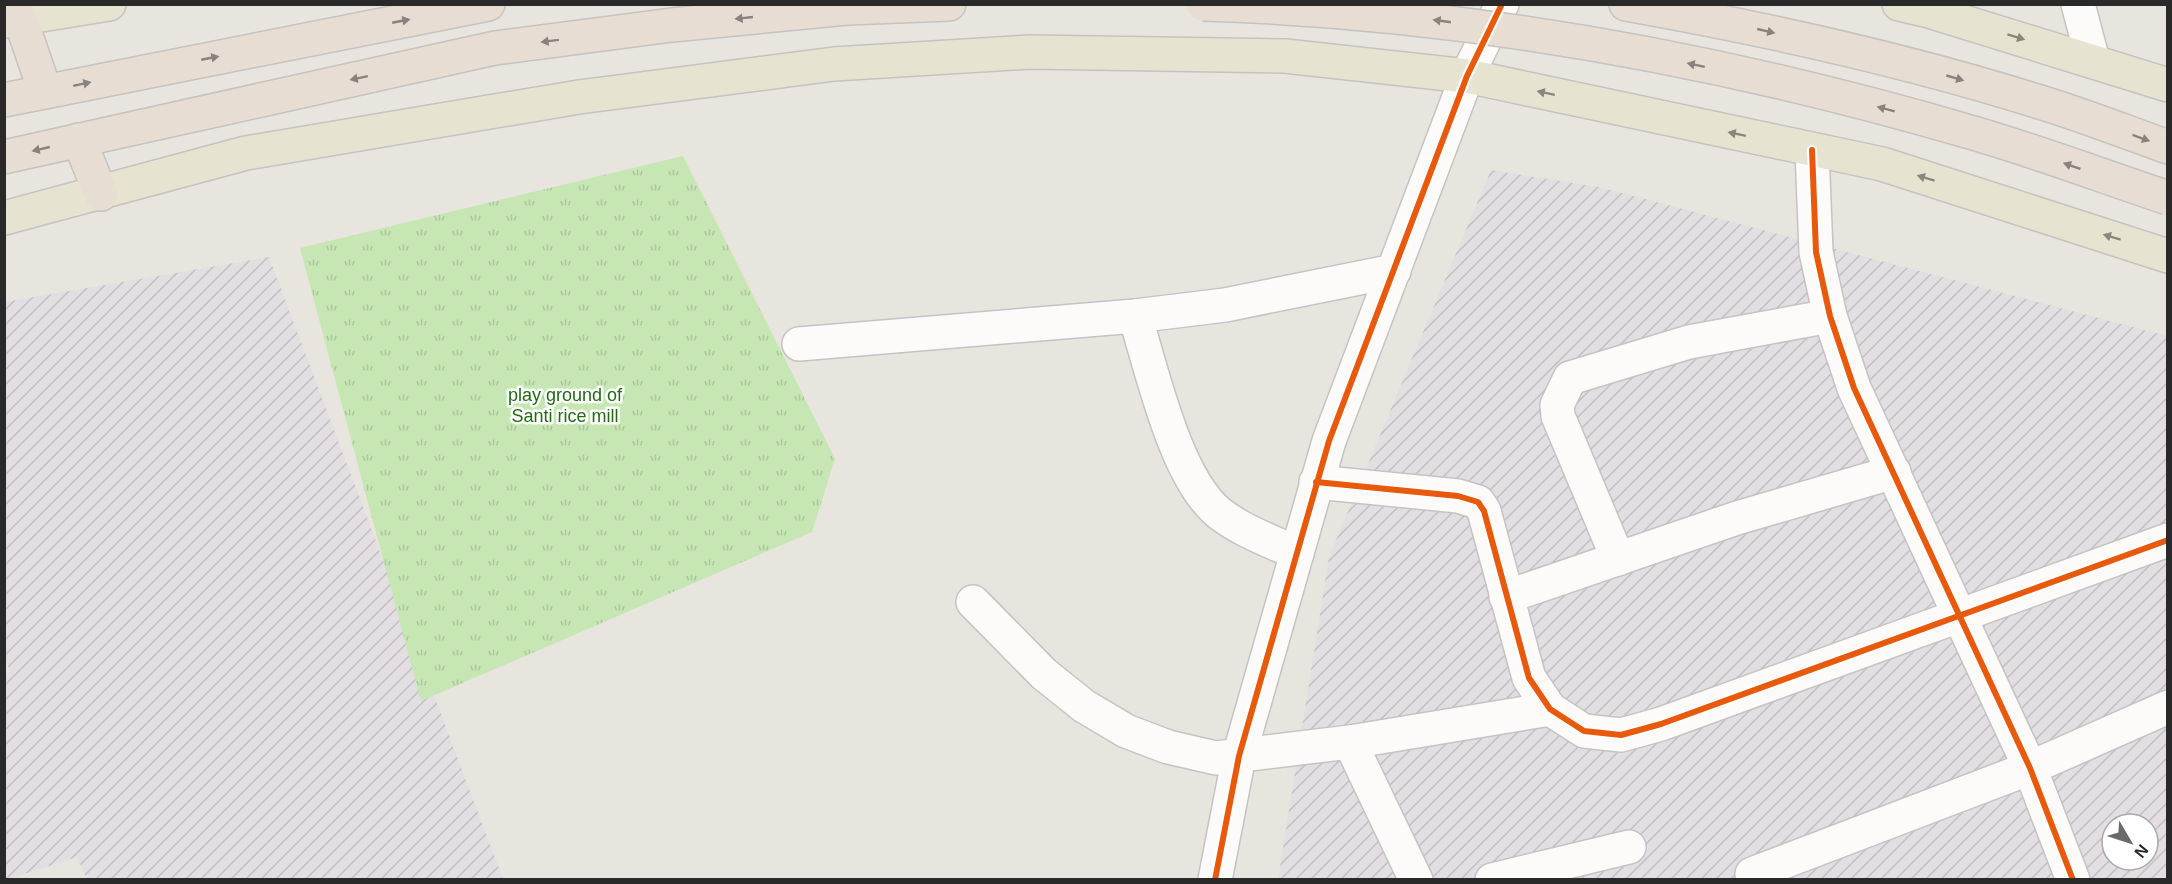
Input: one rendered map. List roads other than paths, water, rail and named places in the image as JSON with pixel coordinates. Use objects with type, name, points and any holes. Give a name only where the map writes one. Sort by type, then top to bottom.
[{"type":"highway","points":[[4,100],[488,4]]},
{"type":"highway","points":[[4,158],[159,121],[495,48],[672,25],[847,8],[949,4]]},
{"type":"highway","points":[[1203,4],[1429,19],[1602,45],[1853,100],[1971,132],[2168,198]]},
{"type":"highway","points":[[1626,4],[1731,23],[1899,62],[2043,103],[2168,147]]},
{"type":"highway","points":[[12,19],[45,91]]},
{"type":"highway","points":[[79,140],[101,194]]},
{"type":"main road","points":[[12,19],[109,4]]},
{"type":"main road","points":[[1919,7],[2094,62],[2166,81]]},
{"type":"main road","points":[[4,218],[101,194],[246,153],[579,97],[834,64],[1030,52],[1286,56],[1467,76],[1882,165],[2168,256]]},
{"type":"street","points":[[1215,879],[1239,756],[1316,482],[1467,76],[1502,4]]},
{"type":"street","points":[[2078,4],[2094,62]]},
{"type":"street","points":[[1812,150],[1816,252],[1830,316],[1854,388],[2030,768],[2073,879]]},
{"type":"street","points":[[799,344],[1135,316],[1225,305],[1394,271]]},
{"type":"street","points":[[1135,316],[1173,434],[1192,482],[1226,517],[1242,528],[1296,554]]},
{"type":"street","points":[[1617,559],[1558,416],[1557,405],[1570,378],[1689,342],[1830,316]]},
{"type":"street","points":[[1506,597],[1737,518],[1894,472]]},
{"type":"street","points":[[1316,482],[1468,497],[1478,502],[1484,511],[1529,678],[1550,709],[1584,731],[1621,735],[1661,724],[2168,540]]},
{"type":"street","points":[[973,602],[1044,674],[1083,706],[1126,731],[1178,749],[1216,758],[1350,742],[1550,709]]},
{"type":"street","points":[[1752,874],[2030,768],[2168,707]]},
{"type":"street","points":[[1350,742],[1416,879]]},
{"type":"street","points":[[1492,879],[1629,847]]},
{"type":"park label","name":"play ground of Santi rice mill","points":[[565,405]]}]
